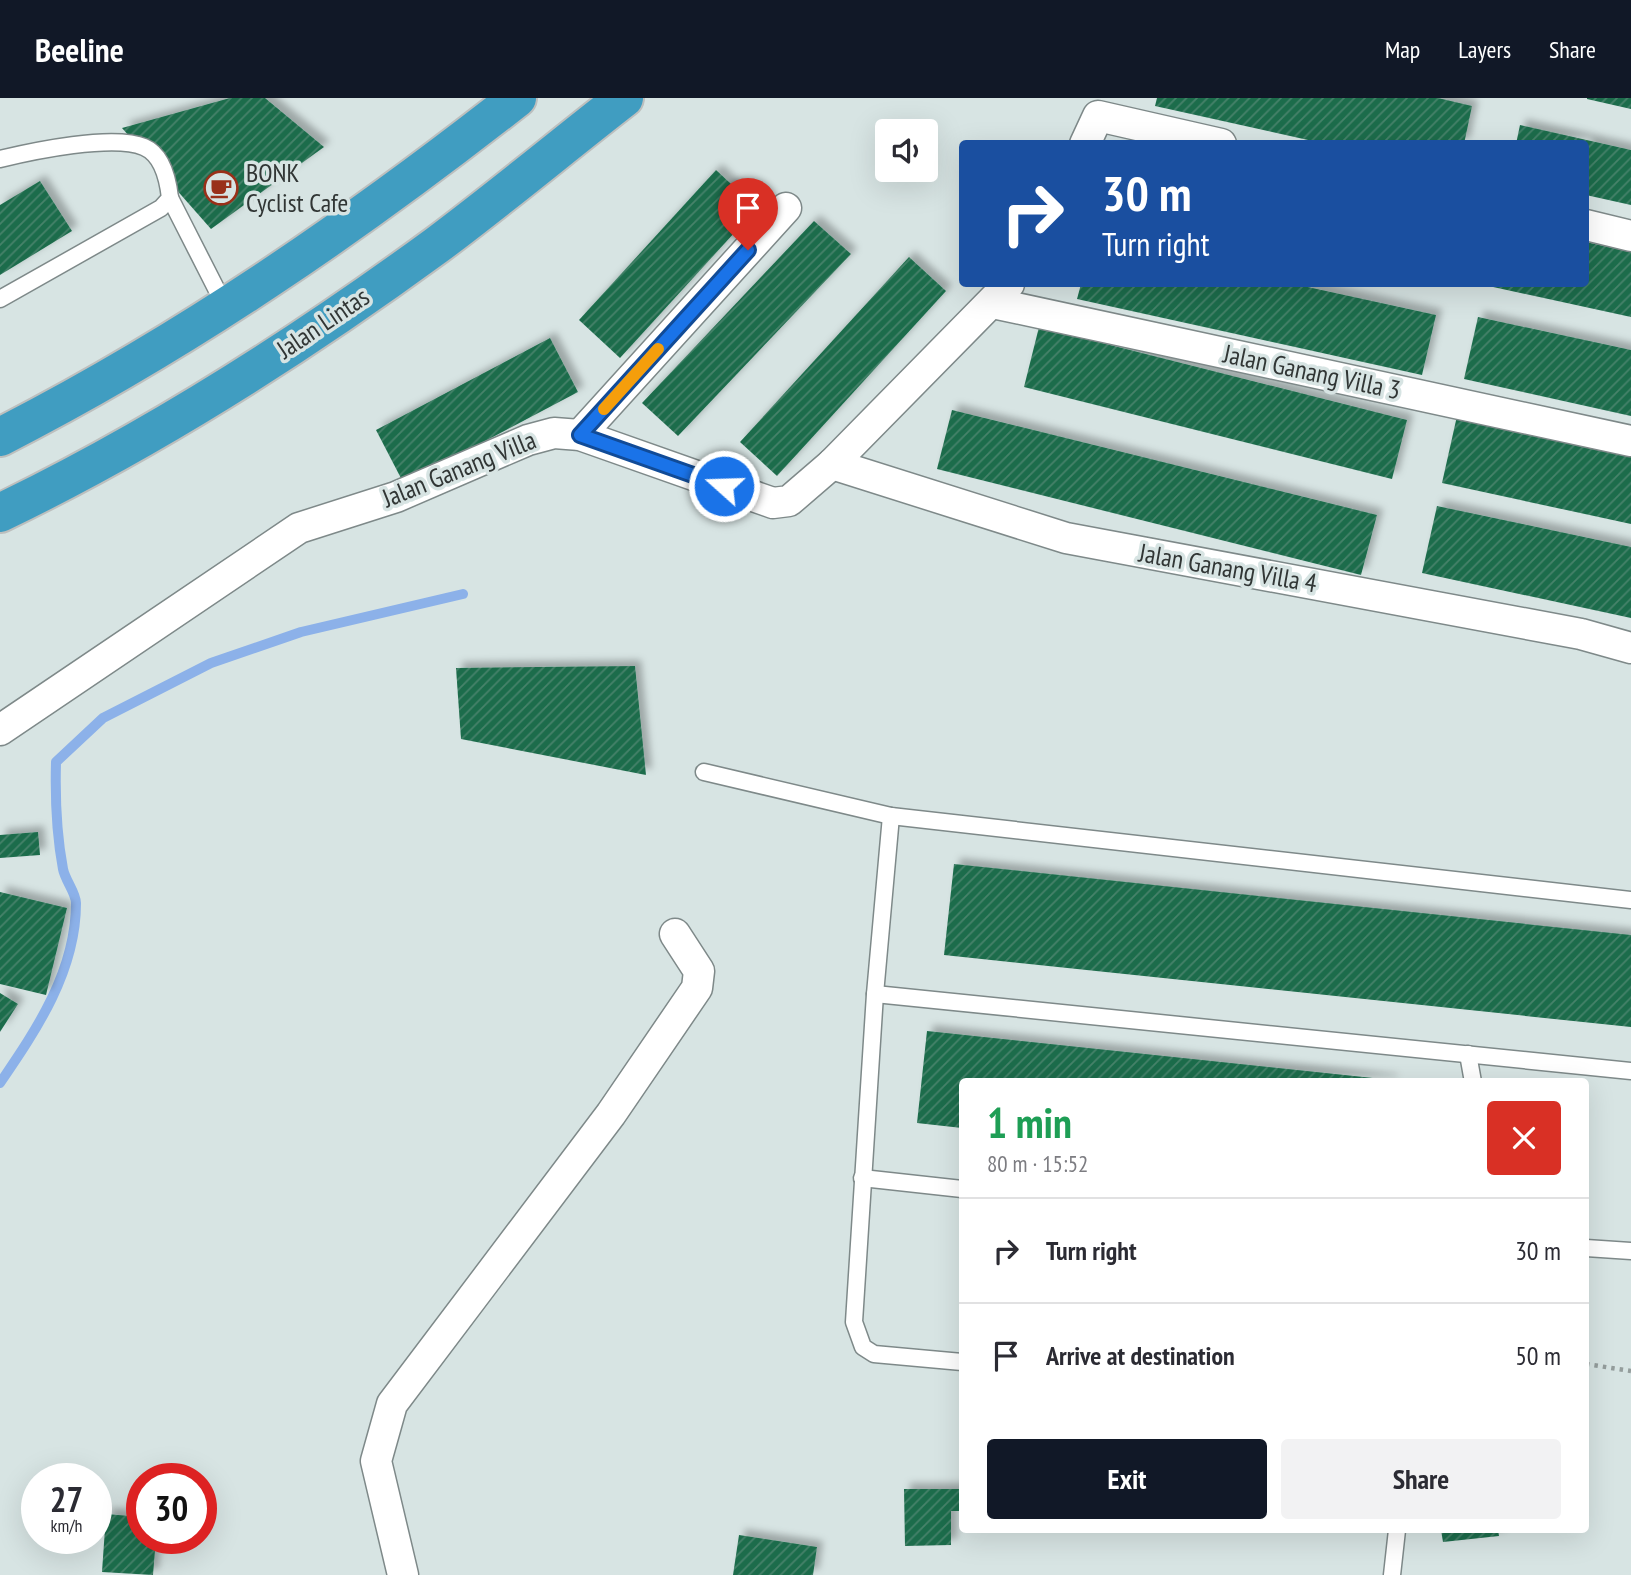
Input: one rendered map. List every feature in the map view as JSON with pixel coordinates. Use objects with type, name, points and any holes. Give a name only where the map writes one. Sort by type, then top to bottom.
[{"type":"highway","points":[[0,437],[116,374],[226,308],[401,189],[517,98]]},
{"type":"highway","name":"Jalan Lintas","points":[[0,513],[68,480],[224,388],[342,312],[438,244],[624,98]]},
{"type":"street","points":[[1087,140],[1102,107],[1208,140]]},
{"type":"street","points":[[580,435],[786,208]]},
{"type":"street","points":[[1589,226],[1631,236]]},
{"type":"street","name":"Jalan Ganang Villa","points":[[0,730],[299,528],[396,497],[528,440],[554,433],[580,435],[773,503],[789,501],[832,464],[1001,293]]},
{"type":"street","name":"Jalan Ganang Villa 3","points":[[1001,293],[1631,441]]},
{"type":"street","name":"Jalan Ganang Villa 4","points":[[832,464],[1066,538],[1581,634],[1631,648]]},
{"type":"street","points":[[403,1575],[376,1461],[392,1404],[611,1114],[697,988],[699,971],[675,934]]},
{"type":"lane","points":[[0,159],[75,145],[117,143],[145,147],[158,158],[168,178],[170,198],[226,308]]},
{"type":"lane","points":[[0,299],[161,208],[170,198]]},
{"type":"lane","points":[[704,772],[891,816],[1631,900]]},
{"type":"lane","points":[[891,816],[875,994],[854,1322],[863,1346],[874,1354],[959,1362]]},
{"type":"lane","points":[[875,994],[1631,1071]]},
{"type":"lane","points":[[1468,1054],[1472,1078]]},
{"type":"lane","points":[[862,1178],[959,1189]]},
{"type":"lane","points":[[1589,1248],[1631,1251]]},
{"type":"lane","points":[[1392,1575],[1397,1533]]},
{"type":"path","points":[[1589,1364],[1631,1371]]},
{"type":"building","name":"BONK Cyclist Cafe","points":[[230,98],[265,98],[324,147],[211,229],[122,128]]},
{"type":"building","points":[[1157,98],[1438,98],[1472,106],[1465,140],[1308,140],[1155,106]]},
{"type":"building","points":[[1587,98],[1631,98],[1631,109],[1587,99]]},
{"type":"building","points":[[1520,125],[1587,140],[1517,140]]},
{"type":"building","points":[[1589,141],[1631,150],[1631,205],[1589,196]]},
{"type":"building","points":[[716,170],[757,208],[620,358],[579,320]]},
{"type":"building","points":[[40,181],[72,231],[0,275],[0,205]]},
{"type":"building","points":[[814,221],[851,254],[678,436],[642,403]]},
{"type":"building","points":[[1589,243],[1631,252],[1631,317],[1493,287],[1589,287]]},
{"type":"building","points":[[909,257],[946,291],[777,476],[740,442]]},
{"type":"building","points":[[1080,287],[1308,287],[1436,315],[1422,375],[1077,299]]},
{"type":"building","points":[[1478,317],[1631,350],[1631,416],[1464,379]]},
{"type":"building","points":[[1039,327],[1407,420],[1392,479],[1024,387]]},
{"type":"building","points":[[550,338],[578,392],[404,484],[376,430]]},
{"type":"building","points":[[952,410],[1377,515],[1361,575],[937,469]]},
{"type":"building","points":[[1457,416],[1631,453],[1631,524],[1442,483]]},
{"type":"building","points":[[1437,506],[1631,547],[1631,618],[1422,573]]},
{"type":"building","points":[[635,666],[646,775],[461,739],[456,668]]},
{"type":"building","points":[[38,832],[40,855],[0,858],[0,835]]},
{"type":"building","points":[[954,864],[1631,935],[1631,1027],[944,955]]},
{"type":"building","points":[[0,892],[67,908],[46,995],[0,984]]},
{"type":"building","points":[[0,993],[18,1004],[0,1032]]},
{"type":"building","points":[[927,1031],[1373,1078],[959,1078],[959,1128],[917,1123]]},
{"type":"building","points":[[904,1489],[959,1489],[959,1511],[951,1511],[951,1545],[905,1546]]},
{"type":"building","points":[[112,1514],[126,1516],[126,1554],[155,1554],[153,1575],[102,1572],[103,1554],[112,1554]]},
{"type":"building","points":[[1442,1533],[1498,1533],[1499,1536],[1443,1542]]},
{"type":"building","points":[[739,1535],[817,1547],[813,1575],[733,1575]]},
{"type":"waterway","points":[[0,1083],[52,998],[62,976],[74,928],[76,899],[64,873],[59,842],[56,762],[103,718],[211,663],[301,632],[463,594]]},
{"type":"slow traffic","points":[[604,409],[658,349]]},
{"type":"place","name":"BONK Cyclist Cafe","points":[[221,188]]},
{"type":"route","points":[[724,486],[580,435],[748,250]]}]
